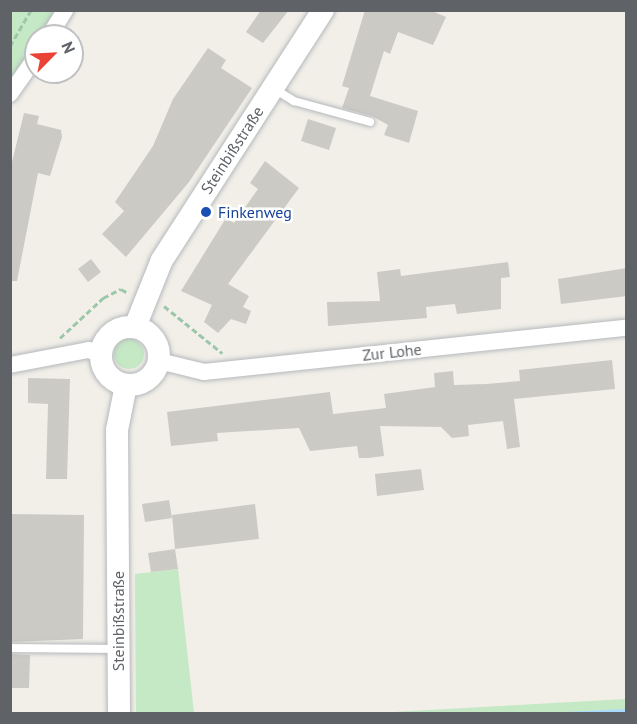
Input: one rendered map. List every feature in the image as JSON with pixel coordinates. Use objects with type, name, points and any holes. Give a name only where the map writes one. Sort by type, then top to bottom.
[{"type":"street","points":[[56,24],[65,10]]},
{"type":"street","name":"Steinbißstraße","points":[[135,327],[145,296],[323,10]]},
{"type":"street","points":[[10,94],[24,74]]},
{"type":"street","points":[[135,327],[154,339],[159,361],[147,380],[126,385],[108,375],[101,355],[111,333],[135,327]]},
{"type":"street","name":"Zur Lohe","points":[[159,361],[204,372],[627,328]]},
{"type":"street","points":[[10,364],[89,350],[101,355]]},
{"type":"street","name":"Steinbißstraße","points":[[119,714],[117,430],[126,385]]},
{"type":"lane","points":[[273,88],[294,101],[370,122]]},
{"type":"lane","points":[[10,648],[118,649]]},
{"type":"path","points":[[10,46],[31,10]]},
{"type":"path","points":[[62,354],[60,337],[103,297],[121,289],[145,296],[240,368]]},
{"type":"green space","points":[[11,11],[60,11],[52,24],[24,24],[24,68],[11,87]]},
{"type":"green space","points":[[129,339],[139,344],[144,354],[139,364],[129,369],[119,364],[114,354],[119,344]]},
{"type":"green space","points":[[178,569],[194,713],[136,713],[135,574]]},
{"type":"green space","points":[[626,699],[626,713],[375,713]]},
{"type":"building","points":[[261,10],[289,10],[263,43],[246,32]]},
{"type":"building","points":[[365,10],[430,10],[446,17],[433,45],[398,32],[390,54],[384,51],[370,96],[418,111],[409,143],[384,135],[388,125],[372,116],[342,108],[349,88],[342,86]]},
{"type":"building","points":[[208,48],[226,60],[221,68],[252,88],[189,182],[126,257],[102,234],[124,211],[115,202],[153,146],[173,99]]},
{"type":"building","points":[[24,113],[39,116],[37,124],[61,130],[62,137],[50,176],[38,173],[17,281],[10,281],[10,170]]},
{"type":"building","points":[[308,119],[336,128],[329,150],[301,141]]},
{"type":"building","points":[[265,161],[299,188],[228,284],[249,296],[243,307],[251,311],[246,324],[231,319],[218,333],[204,322],[212,305],[181,291],[226,218],[234,223],[258,189],[250,183]]},
{"type":"building","points":[[91,259],[101,272],[88,282],[78,269]]},
{"type":"building","points":[[508,262],[510,277],[501,278],[501,309],[457,314],[455,304],[426,307],[427,318],[328,326],[327,302],[380,301],[377,272],[400,269],[401,276]]},
{"type":"building","points":[[627,268],[627,296],[561,304],[558,279]]},
{"type":"building","points":[[612,360],[615,389],[514,399],[520,447],[507,449],[503,421],[468,425],[469,436],[452,438],[441,427],[380,426],[384,456],[368,458],[359,458],[357,446],[310,451],[299,428],[217,433],[218,441],[171,446],[167,412],[330,392],[333,414],[386,408],[384,394],[435,387],[434,373],[453,371],[454,385],[486,384],[520,381],[519,370]]},
{"type":"building","points":[[28,378],[70,379],[67,479],[46,479],[48,404],[28,403]]},
{"type":"building","points":[[421,469],[424,490],[377,496],[375,474]]},
{"type":"building","points":[[169,500],[172,518],[145,522],[142,504]]},
{"type":"building","points":[[255,504],[259,539],[175,549],[172,515]]},
{"type":"building","points":[[10,514],[84,515],[83,639],[10,642]]},
{"type":"building","points":[[175,549],[178,569],[151,572],[148,553]]},
{"type":"building","points":[[10,654],[30,655],[29,688],[10,688]]},
{"type":"waterway","points":[[566,714],[626,711]]},
{"type":"place","name":"Finkenweg","points":[[206,212]]}]
